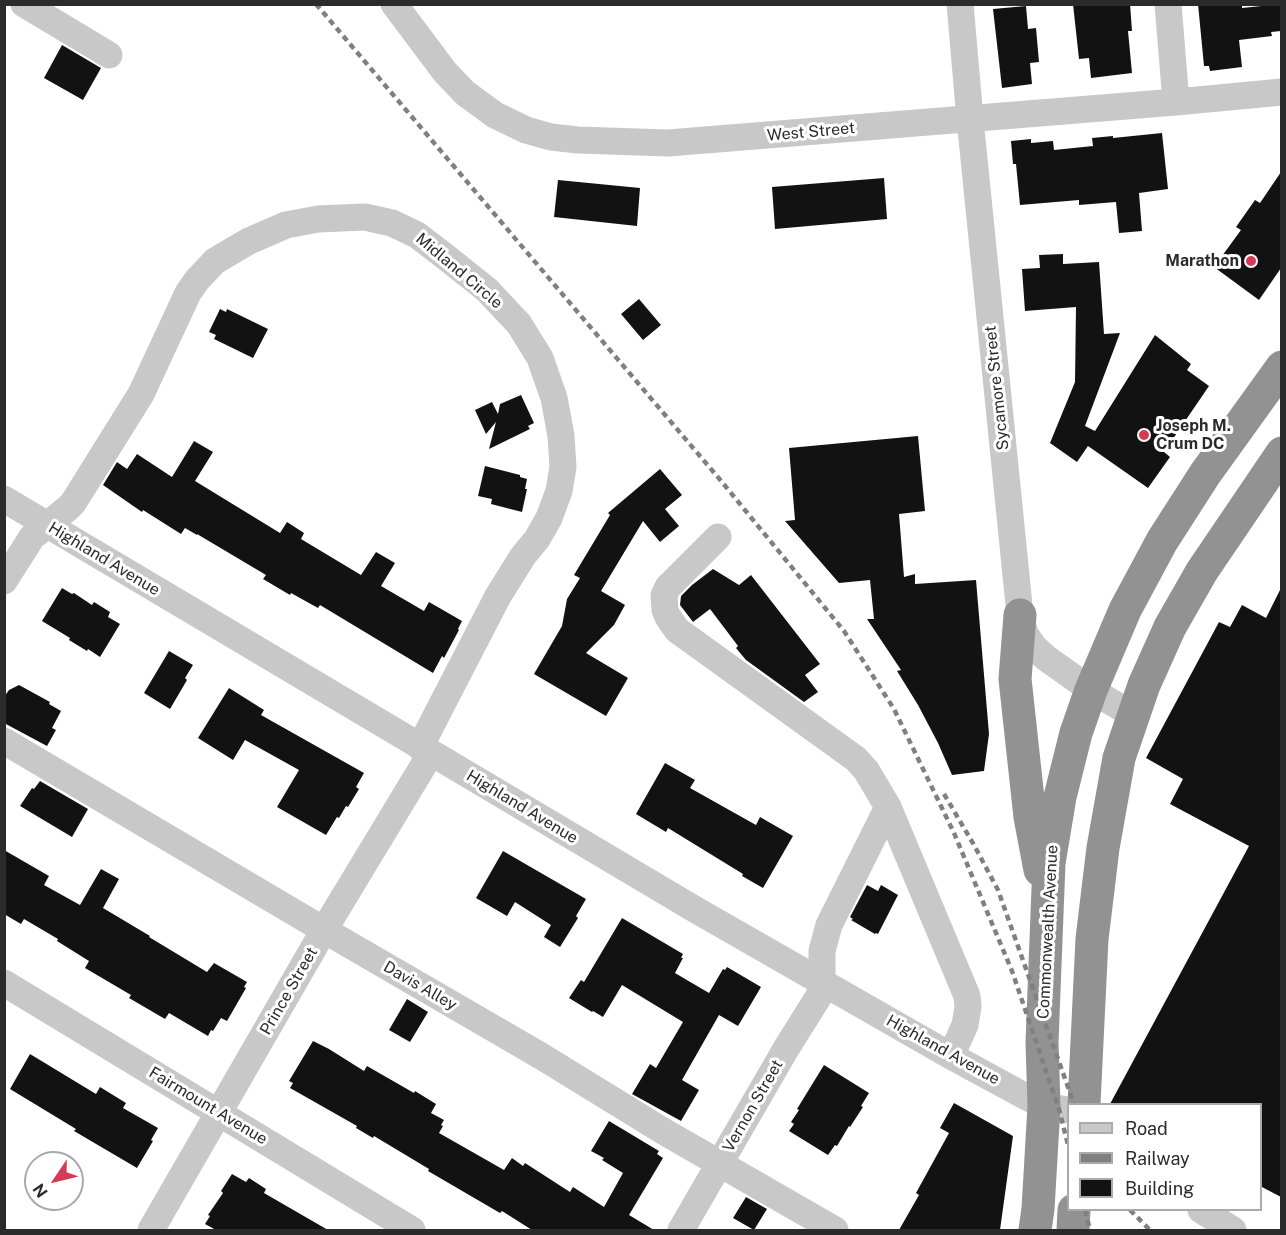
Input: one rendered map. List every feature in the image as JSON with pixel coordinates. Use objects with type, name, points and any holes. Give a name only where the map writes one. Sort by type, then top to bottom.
[{"type":"highway","name":"Commonwealth Avenue","points":[[1035,1230],[1056,1108],[1042,1042],[1049,863],[1060,797],[1076,733],[1091,690],[1125,610],[1162,541],[1204,474],[1281,367]]},
{"type":"highway","points":[[1084,1103],[1092,939],[1103,848],[1119,758],[1144,685],[1170,627],[1202,571],[1281,453]]},
{"type":"highway","points":[[1020,615],[1016,680],[1030,817],[1047,910]]},
{"type":"highway","points":[[1073,1230],[1074,1211]]},
{"type":"street","points":[[24,4],[109,56]]},
{"type":"street","name":"West Street","points":[[394,4],[445,72],[465,93],[495,115],[526,130],[551,137],[578,140],[668,143],[1281,92]]},
{"type":"street","name":"Sycamore Street","points":[[960,4],[1020,615],[1025,634],[1046,658],[1091,690],[1134,715]]},
{"type":"street","points":[[1168,4],[1176,102]]},
{"type":"street","name":"Midland Circle","points":[[4,581],[32,537],[73,503],[141,394],[188,293],[215,261],[249,240],[286,225],[318,219],[365,217],[392,223],[417,235],[447,258],[487,290],[519,324],[540,358],[555,398],[563,467],[559,491],[549,518],[498,596],[425,750]]},
{"type":"street","name":"Highland Avenue","points":[[4,499],[696,910],[951,1056],[1056,1108]]},
{"type":"street","points":[[718,537],[668,586],[664,595],[668,617],[677,630],[856,759],[866,770],[888,807],[967,996],[969,1007],[965,1025],[951,1056]]},
{"type":"street","name":"Davis Alley","points":[[4,741],[541,1056],[663,1131],[835,1230]]},
{"type":"street","name":"Prince Street","points":[[151,1230],[220,1113],[425,750]]},
{"type":"street","points":[[822,982],[822,951],[829,925],[888,807]]},
{"type":"street","name":"Vernon Street","points":[[681,1230],[786,1047],[819,996],[822,982]]},
{"type":"street","name":"Fairmount Avenue","points":[[4,983],[412,1230]]},
{"type":"street","points":[[1204,1211],[1233,1230]]},
{"type":"building","points":[[1073,4],[1130,4],[1132,31],[1128,31],[1132,73],[1091,78],[1089,58],[1079,59]]},
{"type":"building","points":[[1198,4],[1242,4],[1242,8],[1281,4],[1281,31],[1271,32],[1272,36],[1239,40],[1242,67],[1210,71],[1209,66],[1204,66]]},
{"type":"building","points":[[1026,6],[1028,29],[1036,28],[1039,62],[1030,63],[1032,84],[1002,88],[993,9]]},
{"type":"building","points":[[62,45],[101,68],[83,100],[44,78]]},
{"type":"building","points":[[1162,133],[1168,189],[1139,193],[1142,231],[1119,233],[1116,202],[1079,205],[1079,200],[1020,205],[1011,141],[1031,139],[1031,143],[1053,141],[1054,150],[1093,146],[1092,138]]},
{"type":"building","points":[[1281,172],[1281,268],[1259,300],[1214,267],[1241,230],[1236,227],[1255,200],[1260,203]]},
{"type":"building","points":[[884,178],[887,219],[775,229],[772,187]]},
{"type":"building","points":[[558,180],[640,188],[637,226],[554,217]]},
{"type":"building","points":[[1063,254],[1063,264],[1099,262],[1104,334],[1120,333],[1085,426],[1095,431],[1155,335],[1191,364],[1187,370],[1209,386],[1164,452],[1170,457],[1148,488],[1088,446],[1077,462],[1050,443],[1075,382],[1076,307],[1025,311],[1022,269],[1040,268],[1039,255]]},
{"type":"building","points":[[639,299],[661,325],[643,340],[621,314]]},
{"type":"building","points":[[220,309],[226,312],[227,309],[268,329],[253,358],[214,339],[216,335],[209,332]]},
{"type":"building","points":[[521,395],[534,423],[528,426],[530,429],[489,449],[496,422],[486,434],[475,410],[492,402],[498,414],[500,404]]},
{"type":"building","points":[[918,436],[925,511],[899,514],[904,577],[915,574],[915,584],[976,580],[989,734],[984,771],[952,775],[918,705],[897,671],[901,670],[867,619],[874,619],[870,580],[839,583],[785,521],[795,520],[789,448]]},
{"type":"building","points":[[194,441],[213,452],[195,481],[280,533],[287,522],[304,533],[301,539],[361,575],[376,552],[395,563],[381,586],[424,611],[429,602],[462,621],[444,658],[442,656],[433,673],[320,605],[318,608],[291,593],[290,595],[263,579],[266,575],[197,534],[185,528],[181,534],[143,510],[142,512],[103,485],[117,462],[127,469],[137,454],[172,477]]},
{"type":"building","points":[[485,466],[527,479],[522,512],[491,504],[492,499],[478,496]]},
{"type":"building","points":[[660,469],[682,495],[665,509],[679,526],[660,542],[643,521],[601,591],[625,605],[614,625],[586,653],[628,678],[606,716],[534,674],[562,626],[567,599],[580,578],[574,575],[610,515],[608,513]]},
{"type":"building","points":[[713,569],[739,585],[751,575],[820,664],[805,675],[818,692],[804,702],[746,660],[710,609],[693,622],[680,605],[681,596]]},
{"type":"building","points":[[62,588],[92,605],[94,602],[110,612],[108,617],[120,624],[100,657],[69,640],[70,638],[42,621]]},
{"type":"building","points":[[1281,588],[1281,1197],[1262,1187],[1262,1103],[1111,1103],[1249,846],[1170,804],[1183,779],[1146,758],[1219,622],[1230,627],[1242,605],[1266,618]]},
{"type":"building","points":[[169,651],[193,665],[170,709],[144,693]]},
{"type":"building","points":[[19,685],[50,702],[49,704],[61,711],[52,728],[56,730],[47,746],[4,723],[4,697],[9,690]]},
{"type":"building","points":[[229,688],[264,710],[261,715],[364,773],[356,787],[359,789],[348,807],[346,806],[339,818],[337,817],[326,835],[277,807],[299,770],[245,740],[233,760],[198,738]]},
{"type":"building","points":[[665,763],[695,780],[690,788],[756,825],[760,817],[793,836],[763,888],[668,828],[666,832],[636,814]]},
{"type":"building","points":[[40,781],[88,809],[72,837],[20,806],[32,788],[34,789]]},
{"type":"building","points":[[4,850],[49,876],[44,885],[80,905],[101,869],[119,879],[103,908],[207,972],[214,963],[247,982],[244,987],[246,988],[227,1021],[221,1018],[208,1036],[169,1013],[165,1019],[129,998],[131,995],[85,968],[89,961],[57,941],[58,939],[24,919],[21,924],[4,914]]},
{"type":"building","points":[[503,851],[586,899],[576,916],[578,918],[560,947],[544,937],[551,925],[515,902],[507,916],[476,898]]},
{"type":"building","points":[[867,885],[878,891],[881,885],[898,895],[878,934],[851,920],[853,919],[850,917]]},
{"type":"building","points":[[622,918],[683,954],[675,973],[709,993],[723,969],[727,967],[761,987],[738,1026],[719,1015],[682,1080],[699,1090],[681,1121],[632,1094],[650,1064],[656,1068],[683,1022],[622,985],[603,1017],[569,998],[581,980],[584,982]]},
{"type":"building","points":[[407,999],[428,1012],[410,1042],[389,1030]]},
{"type":"building","points":[[313,1041],[364,1071],[367,1066],[436,1104],[431,1113],[444,1120],[439,1133],[504,1170],[512,1158],[523,1166],[525,1163],[570,1192],[573,1187],[604,1207],[623,1173],[591,1151],[609,1121],[659,1151],[657,1154],[663,1158],[629,1215],[654,1230],[532,1230],[502,1211],[500,1213],[290,1088],[293,1083],[289,1081]]},
{"type":"building","points":[[30,1054],[96,1094],[100,1087],[126,1103],[123,1108],[158,1128],[137,1168],[74,1131],[76,1129],[10,1089]]},
{"type":"building","points":[[824,1065],[869,1093],[850,1127],[828,1155],[789,1131],[794,1124],[791,1122],[799,1110],[797,1109]]},
{"type":"building","points":[[954,1103],[1013,1136],[1000,1230],[899,1230],[919,1195],[916,1193],[949,1133],[940,1128]]},
{"type":"building","points":[[232,1174],[246,1182],[249,1178],[266,1189],[264,1193],[328,1230],[216,1230],[205,1224]]},
{"type":"building","points":[[746,1197],[767,1209],[754,1230],[733,1218]]},
{"type":"railway","points":[[316,4],[722,482],[844,631],[894,709],[954,833],[1012,971],[1059,1109],[1067,1141]]},
{"type":"railway","points":[[944,794],[998,890],[1074,1103]]},
{"type":"railway","points":[[1085,1211],[1090,1230]]},
{"type":"railway","points":[[1131,1211],[1150,1230]]},
{"type":"place","name":"Marathon","points":[[1251,261]]},
{"type":"place","name":"Joseph M. Crum DC","points":[[1144,435]]}]
